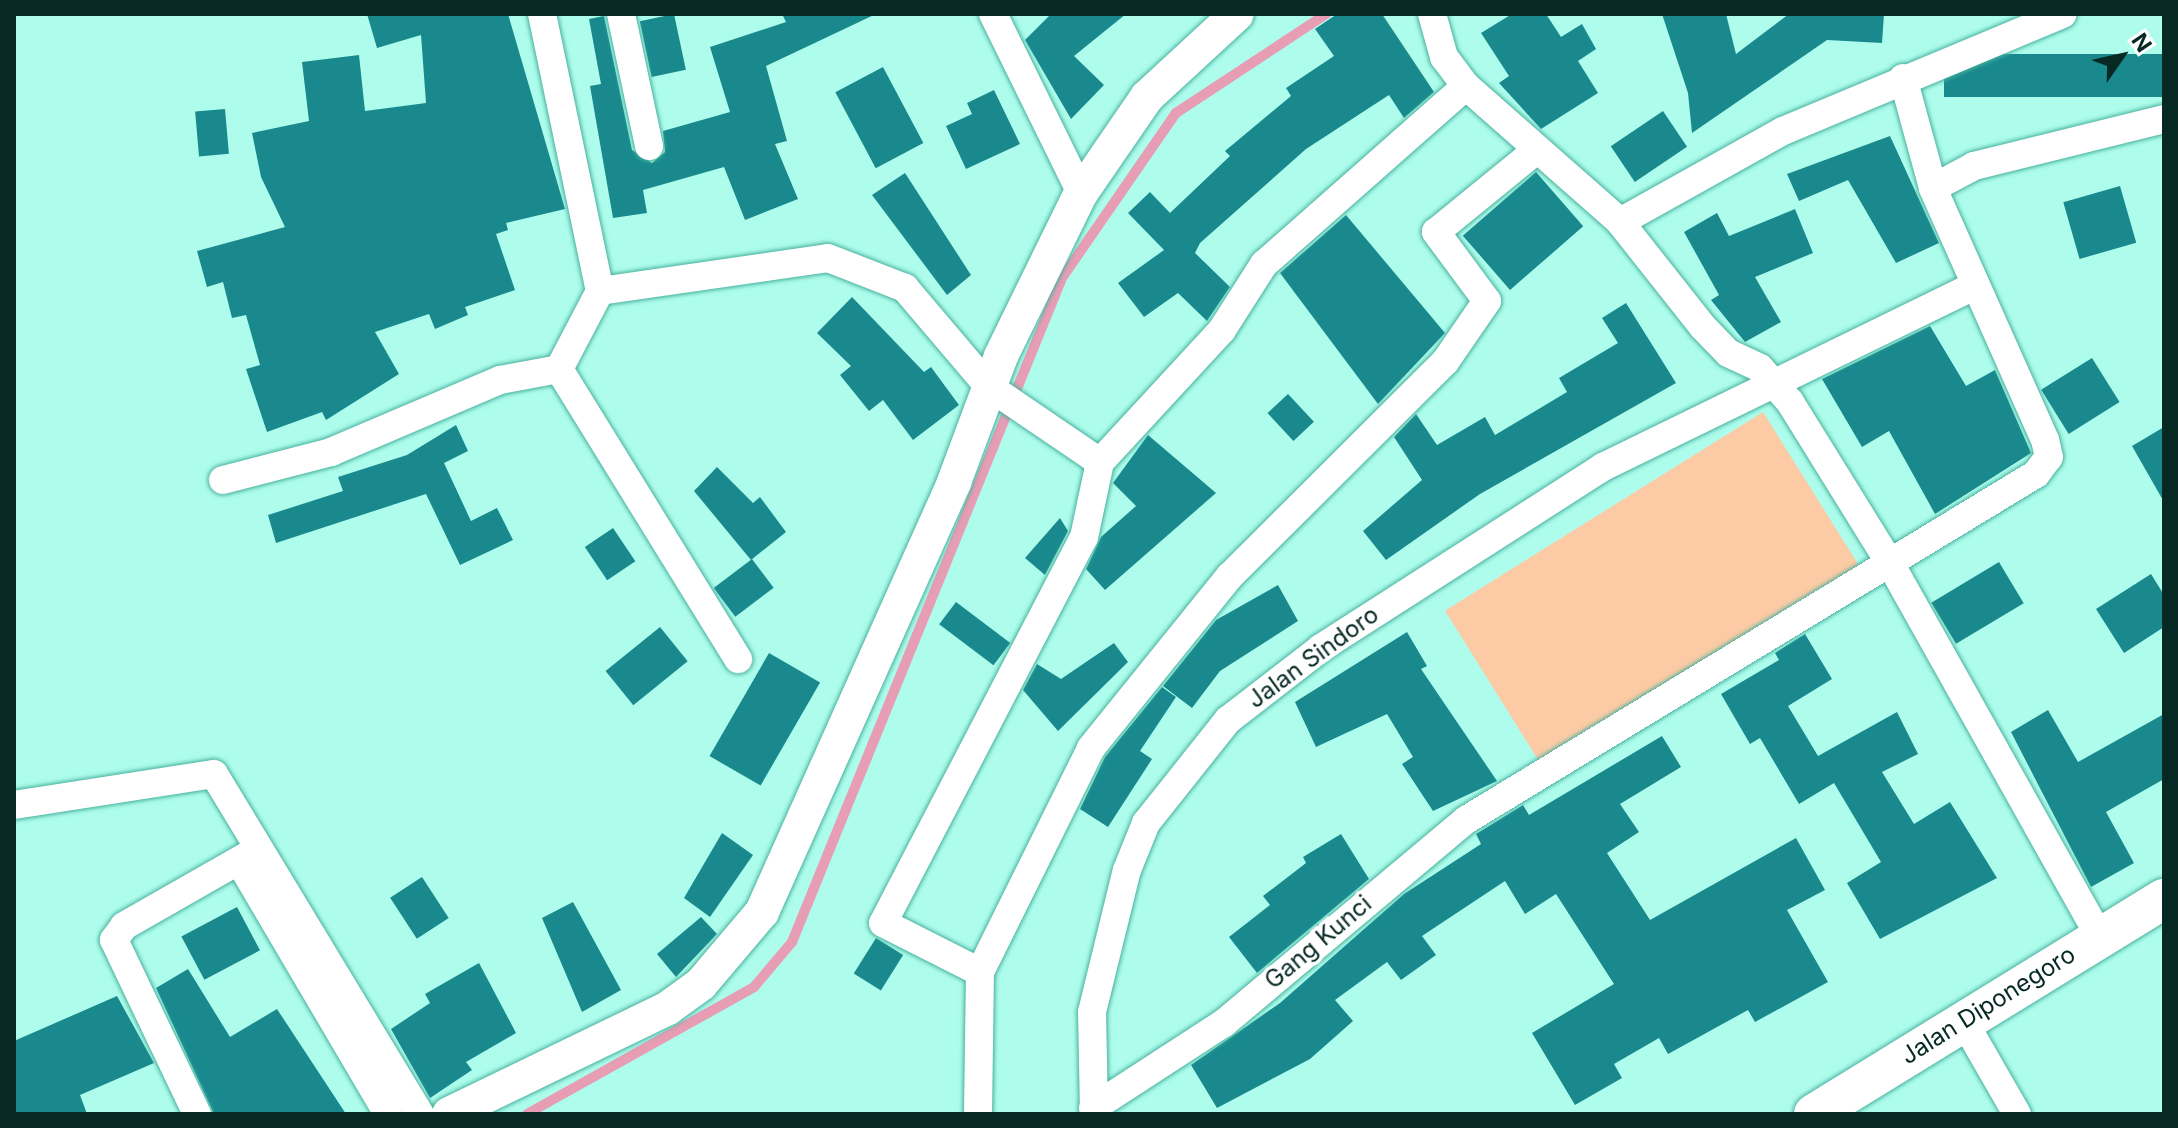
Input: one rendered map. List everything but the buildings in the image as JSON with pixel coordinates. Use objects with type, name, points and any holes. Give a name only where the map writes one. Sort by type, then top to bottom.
[{"type":"main road","name":"Jalan Diponegoro","points":[[1814,1114],[2099,935],[2164,899]]},
{"type":"street","points":[[223,480],[331,452],[500,380],[559,369],[586,329],[600,291],[542,14]]},
{"type":"street","points":[[621,14],[649,146]]},
{"type":"street","points":[[993,14],[1081,193]]},
{"type":"street","points":[[449,1114],[668,1008],[701,984],[762,912],[954,482],[1003,396],[1081,193],[1147,97],[1237,14]]},
{"type":"street","points":[[1432,14],[1444,57],[1466,86],[1534,152],[1620,222],[1720,345],[1772,379],[1890,563],[2099,935]]},
{"type":"street","points":[[1620,222],[1783,131],[1903,78],[2063,14]]},
{"type":"street","points":[[1903,78],[1933,188],[1972,287]]},
{"type":"street","points":[[980,972],[883,923],[1084,537],[1100,462],[1222,330],[1264,264],[1466,86]]},
{"type":"street","points":[[1933,188],[1974,166],[2164,119]]},
{"type":"street","points":[[978,1114],[980,972],[1091,748],[1230,576],[1445,362],[1487,301],[1436,232],[1534,152]]},
{"type":"street","points":[[600,291],[828,258],[905,288],[1003,396],[1100,462]]},
{"type":"street","name":"Jalan Sindoro","points":[[1093,1111],[1088,1070],[1102,952],[1146,823],[1186,764],[1276,682],[1408,589],[1603,467],[1772,379],[1972,287]]},
{"type":"street","name":"Gang Kunci","points":[[1093,1111],[1224,1023],[1466,820],[2019,486],[2049,457],[1972,287]]},
{"type":"street","points":[[559,369],[738,659]]},
{"type":"street","points":[[14,805],[214,774],[248,855],[388,1114]]},
{"type":"street","points":[[197,1114],[114,940],[124,926],[248,855]]},
{"type":"street","points":[[248,855],[420,1114]]},
{"type":"street","points":[[1963,1020],[2017,1114]]},
{"type":"shaded area","points":[[1763,412],[1865,576],[1547,774],[1445,611]]},
{"type":"waterway","points":[[527,1114],[754,987],[792,942],[1062,278],[1176,113],[1326,14]]}]
